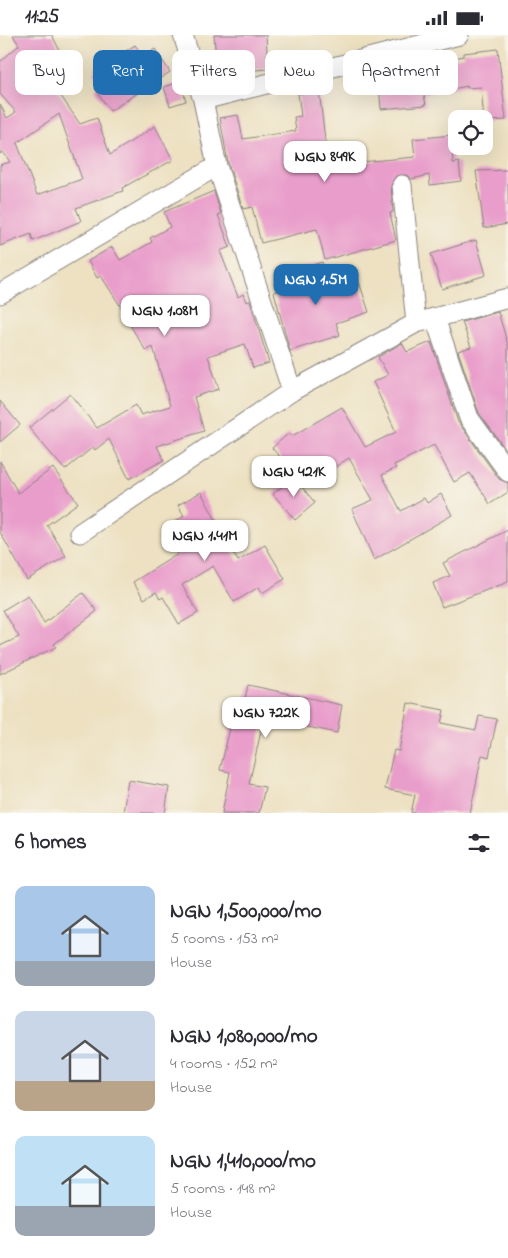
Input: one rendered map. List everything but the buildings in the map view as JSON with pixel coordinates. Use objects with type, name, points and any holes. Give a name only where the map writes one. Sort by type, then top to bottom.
[{"type":"street","points":[[183,35],[203,100],[217,166],[292,391]]},
{"type":"street","points":[[203,100],[410,41],[459,35]]},
{"type":"street","points":[[0,294],[217,166]]},
{"type":"street","points":[[402,185],[416,323]]},
{"type":"street","points":[[80,533],[292,391],[416,323],[508,298]]},
{"type":"street","points":[[435,318],[469,418],[508,472]]}]
